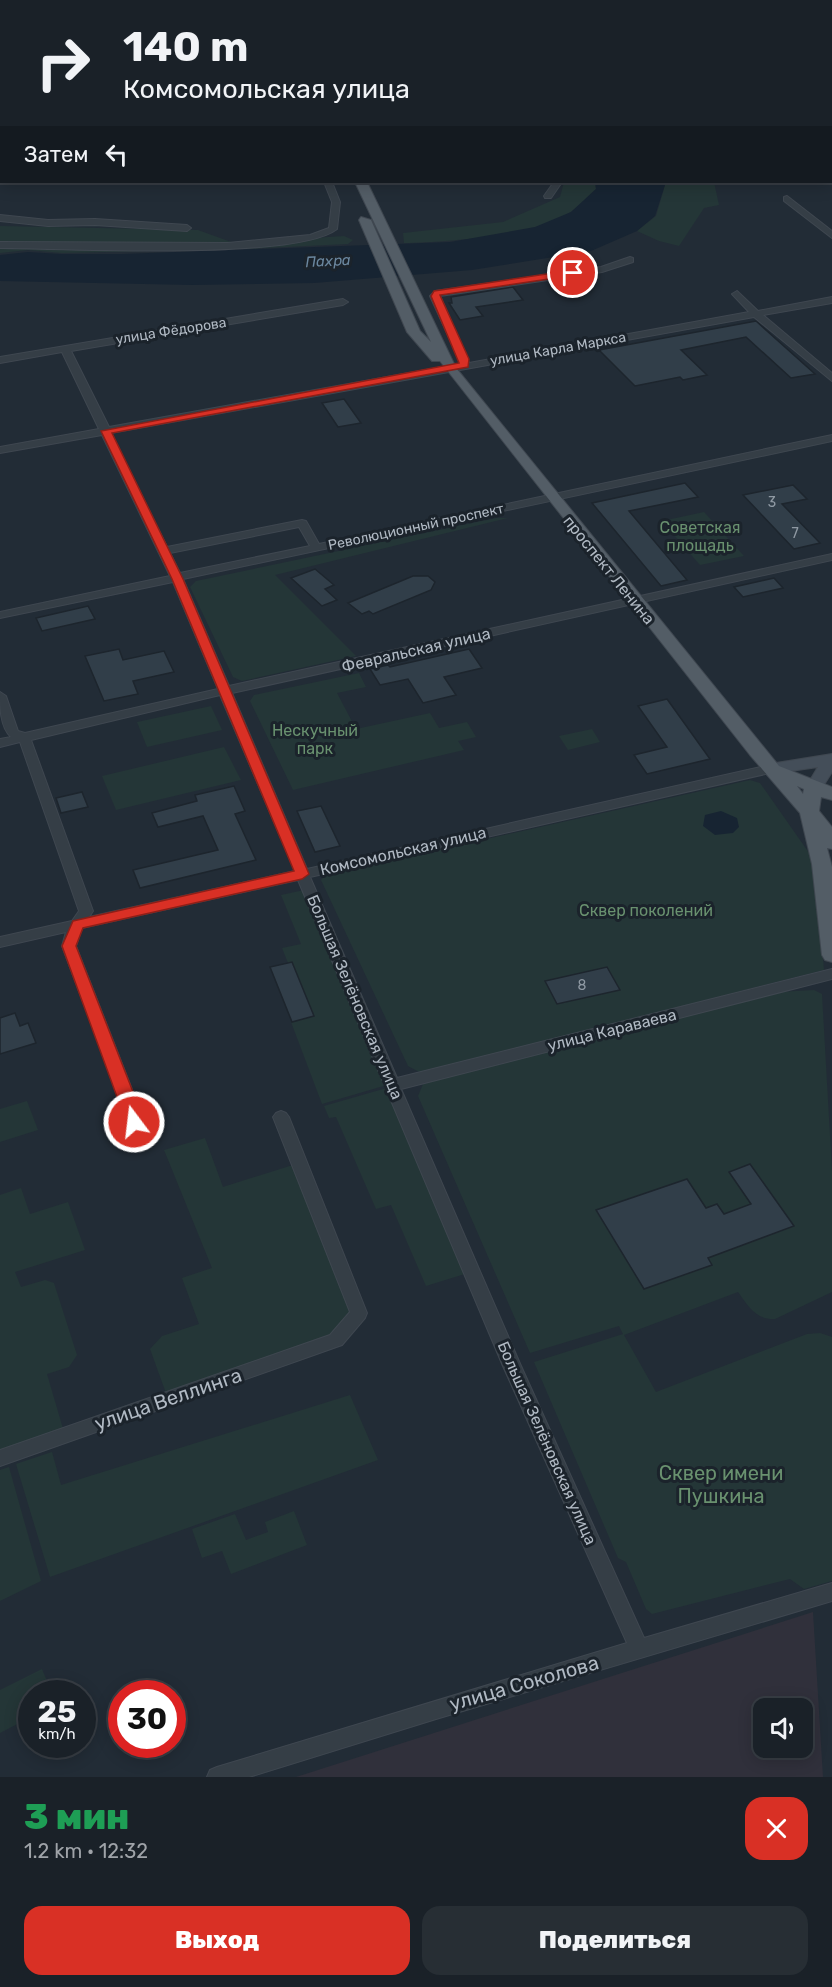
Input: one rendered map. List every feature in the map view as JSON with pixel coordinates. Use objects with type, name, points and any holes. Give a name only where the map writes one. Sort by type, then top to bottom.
[{"type":"main road","name":"проспект Ленина","points":[[357,185],[429,329],[552,498],[771,769],[828,834],[832,843]]},
{"type":"main road","name":"проспект Ленина","points":[[357,185],[414,332],[428,351],[457,367]]},
{"type":"main road","points":[[771,769],[832,761]]},
{"type":"main road","points":[[832,761],[820,774],[814,787],[809,814],[822,864],[832,955]]},
{"type":"main road","points":[[771,769],[832,794]]},
{"type":"street","points":[[0,245],[248,244],[315,238],[333,229],[336,202],[328,183]]},
{"type":"street","points":[[548,196],[557,183]]},
{"type":"street","points":[[787,200],[832,235]]},
{"type":"street","points":[[2,219],[187,228]]},
{"type":"street","points":[[457,367],[464,359],[435,296],[438,293],[602,269],[630,260]]},
{"type":"street","points":[[737,294],[756,314],[832,378]]},
{"type":"street","name":"улица Карла Маркса","points":[[0,450],[832,300]]},
{"type":"street","name":"улица Фёдорова","points":[[0,360],[343,302]]},
{"type":"street","name":"Большая Зелёновская улица","points":[[65,348],[177,579],[512,1366],[639,1648]]},
{"type":"street","name":"Революционный проспект","points":[[0,615],[832,438]]},
{"type":"street","points":[[164,551],[302,523],[317,549]]},
{"type":"street","name":"Февральская улица","points":[[0,744],[224,690],[832,557]]},
{"type":"street","points":[[0,696],[13,733],[24,737],[86,912],[69,946],[127,1097],[134,1122]]},
{"type":"street","name":"Комсомольская улица","points":[[0,942],[771,769]]},
{"type":"street","name":"улица Караваева","points":[[393,1085],[832,974]]},
{"type":"street","name":"улица Веллинга","points":[[0,1458],[336,1340],[358,1313],[281,1117]]},
{"type":"street","name":"улица Соколова","points":[[217,1777],[639,1648],[832,1592]]},
{"type":"shaded area","points":[[813,1612],[823,1777],[296,1777]]},
{"type":"green space","points":[[564,183],[595,183],[596,189],[572,211],[557,220],[538,226],[491,236],[404,243],[403,233],[503,222],[560,197]]},
{"type":"green space","points":[[664,183],[714,183],[719,205],[704,208],[679,246],[659,241],[637,231],[656,216]]},
{"type":"green space","points":[[0,226],[198,230],[234,243],[344,236],[353,240],[348,244],[241,249],[62,253],[28,250],[0,253]]},
{"type":"green space","name":"Советская площадь","points":[[704,512],[744,556],[700,565],[662,521]]},
{"type":"green space","points":[[496,518],[508,518],[275,575],[356,656],[242,681],[233,677],[190,587],[196,581]]},
{"type":"green space","name":"Нескучный парк","points":[[359,673],[366,687],[337,693],[356,729],[430,713],[439,728],[467,722],[476,737],[458,741],[464,750],[293,790],[250,701],[254,695]]},
{"type":"green space","points":[[211,706],[222,730],[147,747],[137,722]]},
{"type":"green space","points":[[592,729],[600,742],[568,750],[559,736]]},
{"type":"green space","points":[[224,747],[241,780],[116,810],[102,776]]},
{"type":"green space","name":"Сквер поколений","points":[[750,780],[760,783],[814,860],[824,970],[421,1073],[408,1066],[321,880],[326,875]]},
{"type":"green space","points":[[304,890],[387,1085],[322,1104],[291,1022],[314,1016],[292,963],[288,963],[282,948],[301,944],[281,895]]},
{"type":"green space","name":"Сквер имени Пушкина","points":[[814,990],[822,994],[832,1171],[832,1292],[775,1319],[768,1319],[758,1315],[749,1307],[738,1292],[624,1335],[656,1392],[807,1334],[820,1333],[832,1337],[832,1581],[804,1589],[790,1579],[652,1614],[646,1609],[626,1562],[618,1558],[534,1362],[623,1334],[619,1326],[530,1353],[418,1096],[423,1084],[778,992]]},
{"type":"green space","points":[[390,1087],[468,1273],[426,1286],[391,1205],[376,1209],[336,1117],[329,1118],[324,1106]]},
{"type":"green space","points":[[27,1101],[38,1130],[0,1142],[0,1109]]},
{"type":"green space","points":[[205,1138],[223,1187],[296,1164],[354,1312],[333,1339],[167,1396],[150,1349],[162,1336],[199,1324],[182,1278],[212,1268],[164,1150]]},
{"type":"green space","points":[[21,1188],[30,1214],[68,1202],[85,1250],[15,1272],[21,1287],[45,1280],[54,1283],[77,1355],[69,1367],[47,1374],[64,1432],[0,1455],[0,1195]]},
{"type":"green space","points":[[350,1395],[378,1460],[50,1577],[16,1464],[52,1452],[61,1485]]},
{"type":"green space","points":[[9,1467],[41,1581],[0,1601],[0,1470]]},
{"type":"green space","points":[[294,1511],[307,1545],[231,1574],[222,1551],[202,1558],[192,1529],[235,1514],[246,1540],[268,1532],[265,1522]]},
{"type":"green space","points":[[42,1669],[47,1680],[20,1680]]},
{"type":"green space","points":[[18,1681],[18,1724],[0,1733],[0,1690]]},
{"type":"water","name":"Пахра","points":[[595,183],[664,183],[665,185],[655,216],[637,231],[591,251],[472,270],[314,283],[192,285],[0,281],[0,255],[28,252],[122,254],[450,242],[535,227],[571,212],[596,189]]},
{"type":"water","points":[[721,811],[737,818],[739,827],[733,833],[715,835],[703,826],[705,815]]},
{"type":"building","points":[[513,287],[523,300],[476,307],[483,316],[460,320],[449,303],[452,303],[451,297]]},
{"type":"building","points":[[756,321],[815,374],[791,378],[746,337],[681,350],[707,375],[683,380],[680,377],[635,386],[599,350]]},
{"type":"building","points":[[344,399],[361,423],[338,427],[322,403]]},
{"type":"building","points":[[685,483],[698,497],[629,511],[687,580],[661,586],[592,503]]},
{"type":"building","points":[[793,485],[807,499],[782,504],[820,543],[794,549],[743,495]]},
{"type":"building","points":[[315,569],[334,585],[325,589],[337,600],[322,606],[291,578]]},
{"type":"building","points":[[413,576],[428,576],[435,582],[431,590],[373,614],[369,611],[362,614],[348,603]]},
{"type":"building","points":[[774,578],[783,588],[743,597],[734,587]]},
{"type":"building","points":[[88,606],[95,619],[42,631],[36,618]]},
{"type":"building","points":[[119,649],[123,660],[164,651],[174,672],[133,681],[138,694],[104,701],[85,656]]},
{"type":"building","points":[[469,649],[482,668],[444,677],[456,695],[423,703],[408,679],[380,685],[370,669],[388,665],[390,667]]},
{"type":"building","points":[[667,699],[710,759],[647,774],[634,755],[667,747],[638,706]]},
{"type":"building","points":[[234,786],[245,811],[235,814],[256,860],[140,888],[133,870],[218,850],[203,816],[158,827],[152,813],[197,801],[195,795]]},
{"type":"building","points":[[82,792],[88,807],[61,813],[56,798]]},
{"type":"building","points":[[321,806],[340,846],[315,852],[297,811]]},
{"type":"building","points":[[292,962],[314,1016],[292,1022],[270,967]]},
{"type":"building","points":[[607,967],[620,990],[557,1004],[545,981]]},
{"type":"building","points":[[15,1013],[20,1026],[28,1023],[36,1043],[0,1054],[0,1018]]},
{"type":"building","points":[[750,1164],[794,1226],[708,1258],[712,1265],[644,1289],[596,1210],[687,1179],[706,1208],[717,1204],[724,1214],[751,1204],[729,1172]]},
{"type":"route","points":[[134,1122],[127,1097],[69,946],[73,931],[78,924],[302,874],[177,579],[106,431],[464,365],[464,359],[435,296],[438,293],[573,273]]}]
